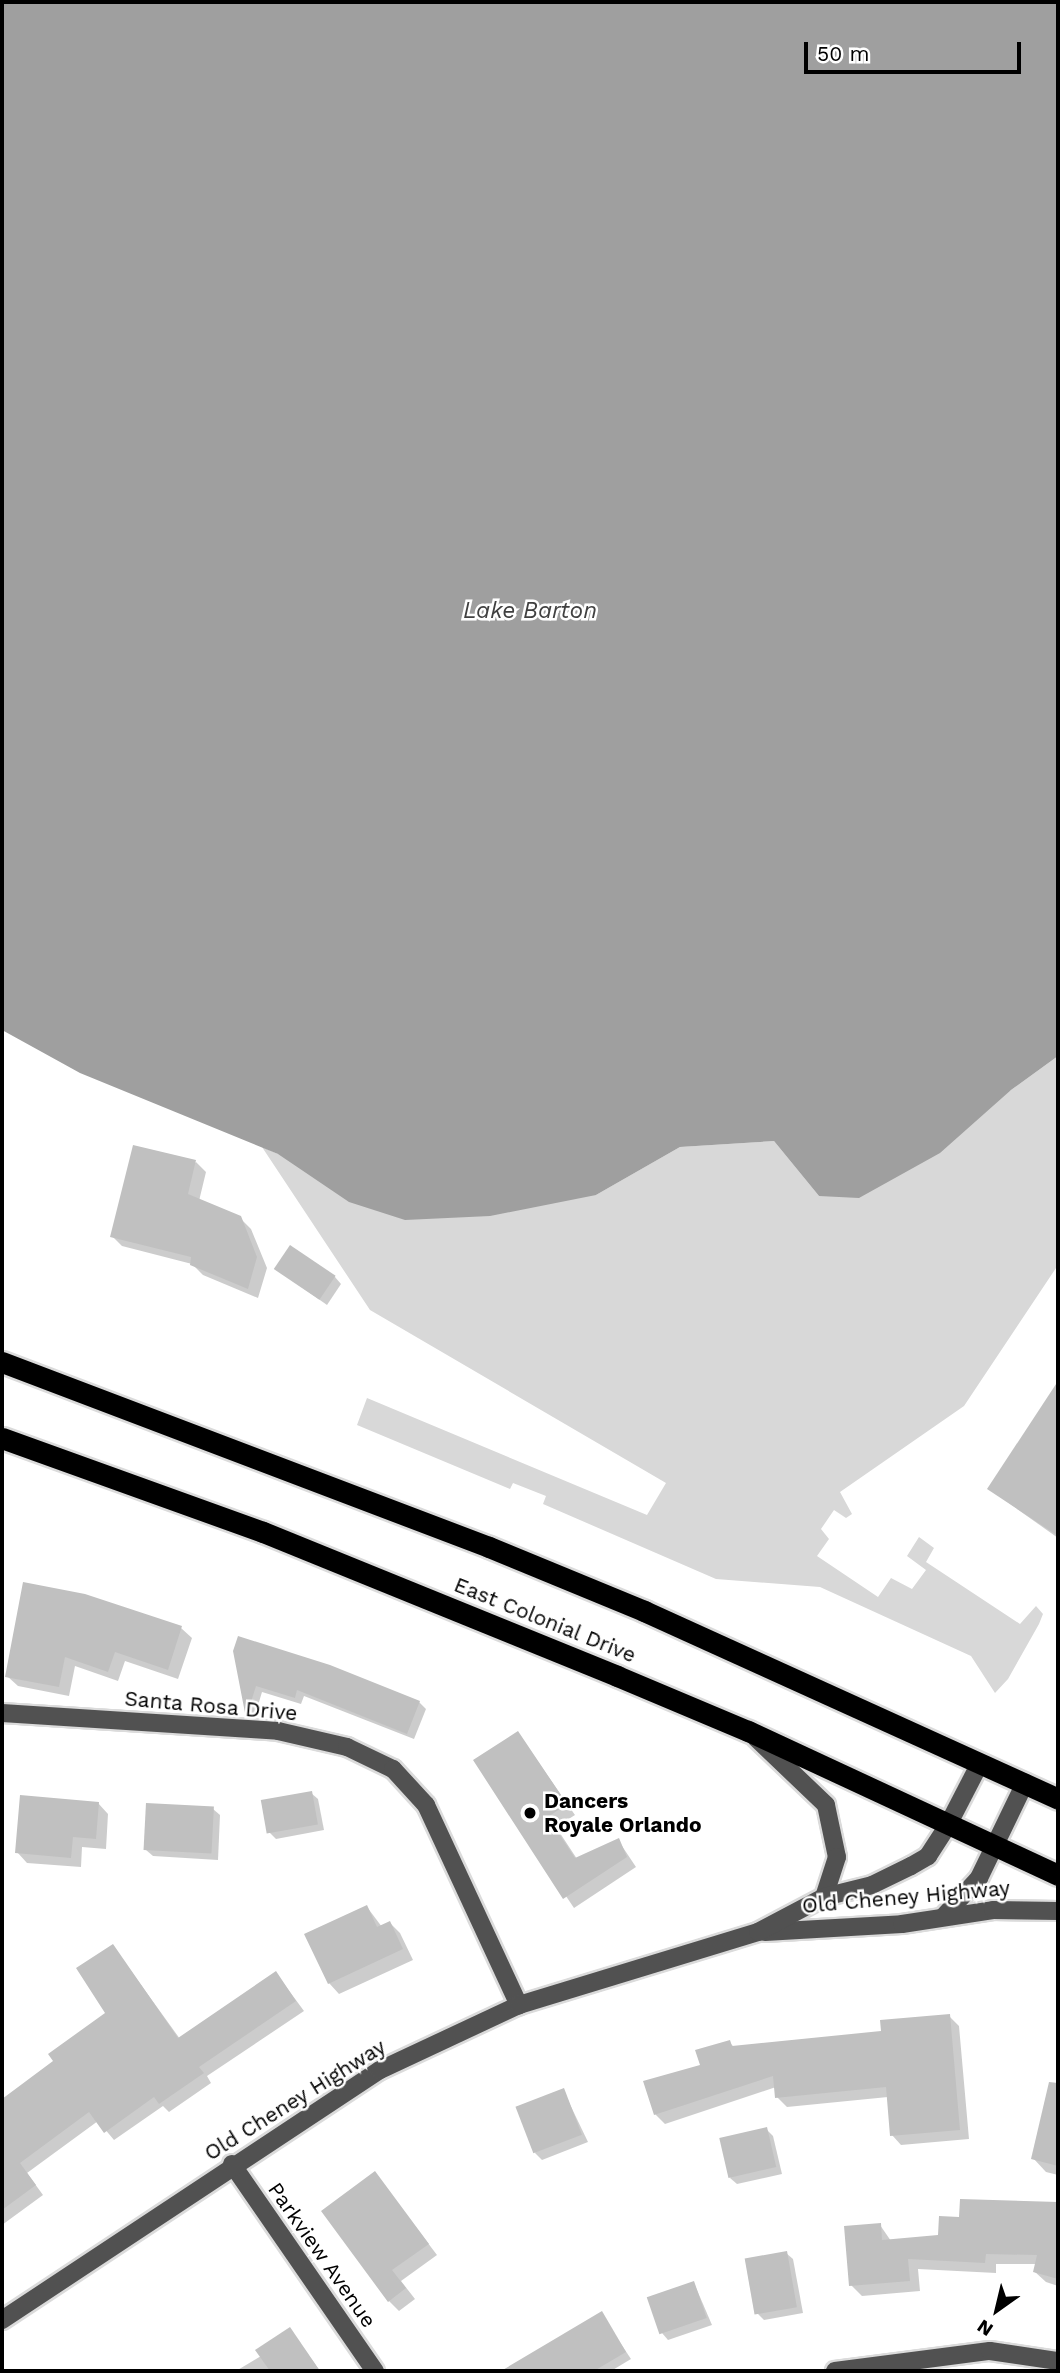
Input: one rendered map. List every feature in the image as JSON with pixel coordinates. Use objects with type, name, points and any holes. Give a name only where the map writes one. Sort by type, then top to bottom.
[{"type":"highway","points":[[2,1362],[502,1552],[1058,1799]]},
{"type":"highway","name":"East Colonial Drive","points":[[2,1438],[263,1532],[748,1731],[1058,1875]]},
{"type":"street","name":"Santa Rosa Drive","points":[[2,1713],[278,1731],[346,1746],[393,1769],[426,1805],[519,2005]]},
{"type":"street","points":[[748,1731],[826,1805],[837,1857],[824,1898]]},
{"type":"street","name":"Old Cheney Highway","points":[[2,2320],[232,2164],[380,2070],[519,2005],[758,1932],[824,1898],[872,1885],[911,1866],[928,1856],[948,1825],[980,1763]]},
{"type":"street","points":[[944,1916],[979,1878],[1025,1783]]},
{"type":"street","name":"Old Cheney Highway","points":[[758,1932],[902,1924],[944,1916],[1058,1911]]},
{"type":"street","name":"Parkview Avenue","points":[[232,2164],[375,2371]]},
{"type":"street","points":[[835,2371],[989,2351],[1058,2361]]},
{"type":"shaded area","points":[[1058,1056],[1058,1265],[964,1406],[840,1492],[852,1514],[846,1518],[834,1510],[821,1529],[829,1539],[817,1556],[878,1597],[891,1578],[912,1589],[926,1570],[907,1556],[919,1537],[934,1548],[926,1562],[1020,1624],[1036,1606],[1043,1614],[1039,1624],[1008,1679],[995,1693],[971,1656],[820,1587],[716,1579],[543,1504],[546,1496],[513,1483],[510,1489],[357,1425],[367,1398],[647,1515],[666,1483],[370,1310],[262,1147],[278,1154],[596,1195],[680,1147],[774,1141],[819,1196],[1011,1090]]},
{"type":"water","name":"Lake Barton","points":[[2,2],[1058,2],[1058,1056],[1011,1090],[940,1153],[859,1198],[819,1196],[774,1141],[680,1147],[596,1195],[490,1216],[405,1220],[349,1202],[278,1154],[80,1073],[2,1030]]},
{"type":"building","points":[[133,1145],[196,1160],[188,1194],[241,1216],[257,1257],[248,1289],[190,1265],[191,1257],[110,1237]]},
{"type":"building","points":[[290,1245],[336,1276],[319,1300],[274,1269]]},
{"type":"building","points":[[1058,1381],[1058,1536],[987,1489]]},
{"type":"building","points":[[23,1582],[85,1594],[182,1626],[168,1670],[115,1652],[108,1672],[65,1657],[59,1687],[5,1677]]},
{"type":"building","points":[[238,1636],[330,1665],[420,1701],[407,1734],[297,1690],[295,1698],[256,1686],[246,1718],[233,1651]]},
{"type":"building","name":"Dancers Royale Orlando","points":[[518,1731],[567,1804],[548,1817],[575,1858],[619,1838],[627,1857],[563,1899],[473,1760]]},
{"type":"building","points":[[312,1791],[318,1824],[267,1834],[261,1800]]},
{"type":"building","points":[[20,1795],[99,1802],[96,1839],[73,1837],[71,1858],[15,1853]]},
{"type":"building","points":[[146,1803],[214,1807],[211,1853],[144,1850]]},
{"type":"building","points":[[367,1905],[377,1927],[390,1921],[403,1949],[328,1984],[304,1934]]},
{"type":"building","points":[[113,1944],[178,2038],[276,1971],[296,2001],[199,2067],[204,2073],[159,2104],[154,2097],[104,2133],[89,2112],[20,2163],[36,2185],[2,2210],[2,2099],[53,2061],[48,2054],[105,2013],[76,1968]]},
{"type":"building","points":[[950,2014],[960,2130],[890,2136],[886,2087],[775,2098],[773,2076],[654,2115],[643,2081],[700,2065],[695,2050],[730,2040],[732,2046],[881,2031],[880,2020]]},
{"type":"building","points":[[1049,2082],[1058,2083],[1058,2166],[1031,2159]]},
{"type":"building","points":[[564,2088],[582,2135],[533,2153],[515,2107]]},
{"type":"building","points":[[767,2127],[776,2167],[728,2178],[719,2138]]},
{"type":"building","points":[[375,2171],[429,2244],[392,2270],[406,2288],[388,2302],[321,2211]]},
{"type":"building","points":[[960,2199],[1058,2202],[1058,2279],[1033,2272],[1037,2255],[986,2254],[985,2263],[908,2259],[910,2281],[849,2286],[844,2226],[881,2223],[882,2240],[938,2235],[939,2216],[959,2217]]},
{"type":"building","points":[[787,2251],[797,2307],[755,2315],[745,2258]]},
{"type":"building","points":[[694,2281],[707,2318],[659,2334],[647,2297]]},
{"type":"building","points":[[602,2311],[626,2352],[594,2371],[501,2371]]},
{"type":"building","points":[[290,2327],[320,2371],[270,2371],[255,2350]]},
{"type":"place","name":"Dancers Royale Orlando","points":[[530,1813]]}]
